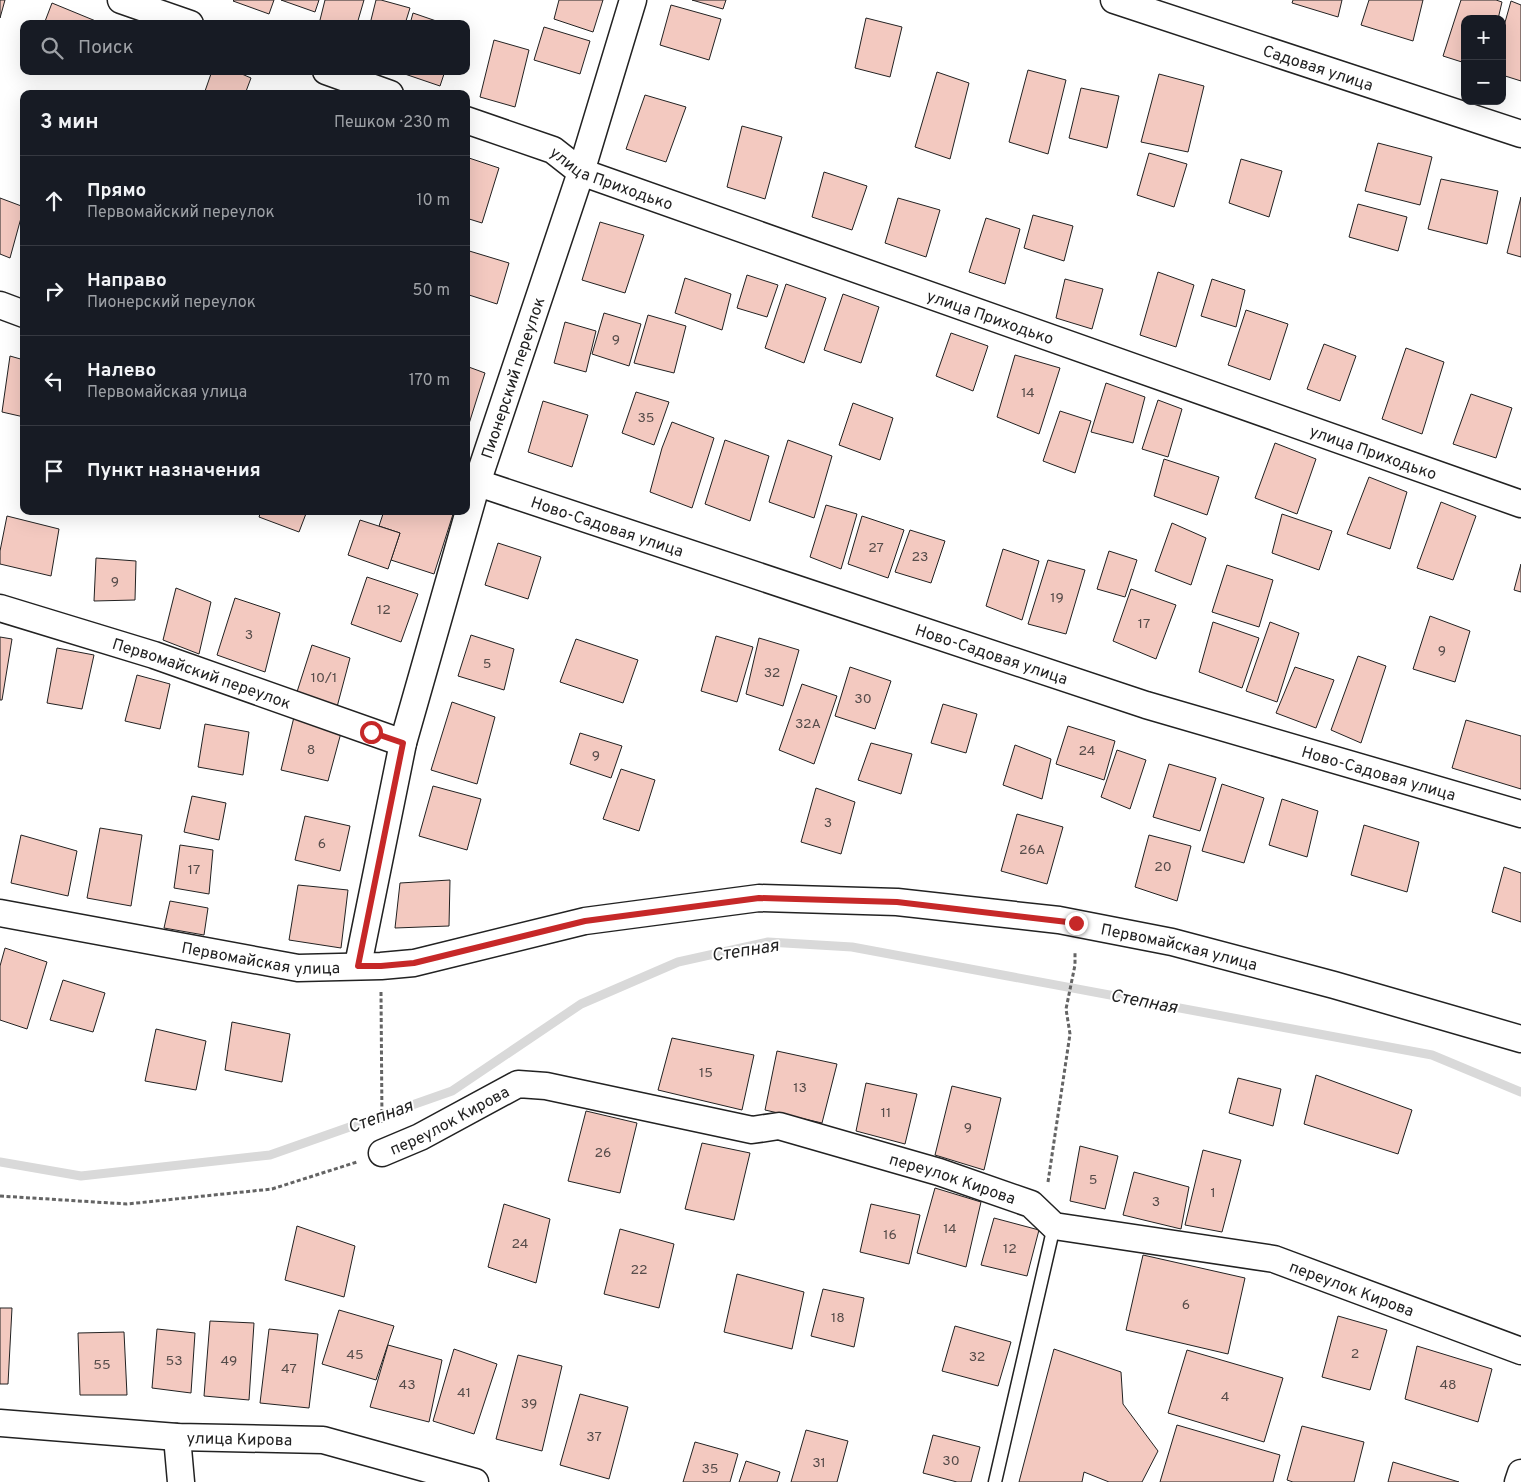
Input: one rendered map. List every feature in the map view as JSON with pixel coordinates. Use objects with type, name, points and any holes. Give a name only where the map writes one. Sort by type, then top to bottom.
[{"type":"street","points":[[121,0],[178,20]]},
{"type":"street","name":"Пионерский переулок","points":[[472,480],[581,172],[633,0]]},
{"type":"street","name":"Садовая улица","points":[[1114,0],[1521,134]]},
{"type":"street","points":[[337,75],[379,90]]},
{"type":"street","name":"улица Приходько","points":[[470,121],[553,150],[581,172],[1521,504]]},
{"type":"street","points":[[0,305],[20,312]]},
{"type":"street","name":"Ново-Садовая улица","points":[[472,480],[1146,705],[1521,814]]},
{"type":"street","name":"Пионерский переулок","points":[[370,966],[403,743],[463,515]]},
{"type":"street","name":"Первомайский переулок","points":[[0,608],[154,655],[403,743]]},
{"type":"street","name":"Первомайская улица","points":[[0,913],[298,968],[414,963],[585,921],[759,898],[897,902],[1059,920],[1172,942],[1334,984],[1521,1039]]},
{"type":"street","name":"переулок Кирова","points":[[382,1153],[420,1137],[518,1084],[546,1086],[752,1130],[779,1126],[939,1172],[1030,1204],[1048,1220],[1274,1259],[1521,1351]]},
{"type":"street","name":"улица Кирова","points":[[0,1423],[177,1437],[323,1440],[474,1482]]},
{"type":"street","points":[[177,1437],[181,1482]]},
{"type":"street","points":[[1518,1482],[1521,1473]]},
{"type":"lane","points":[[995,1482],[1048,1220]]},
{"type":"path","points":[[1048,1220],[1070,1034],[1066,1009],[1075,965]]},
{"type":"path","points":[[0,1196],[127,1204],[272,1189],[382,1153],[382,1077],[370,966]]},
{"type":"building","points":[[0,0],[5,0],[0,18]]},
{"type":"building","points":[[234,0],[274,0],[269,14]]},
{"type":"building","points":[[281,0],[319,0],[315,12]]},
{"type":"building","points":[[325,0],[364,0],[358,20],[320,20]]},
{"type":"building","points":[[376,0],[410,8],[406,20],[371,20]]},
{"type":"building","points":[[559,0],[603,0],[593,32],[554,19]]},
{"type":"building","points":[[692,0],[726,0],[723,9]]},
{"type":"building","points":[[1293,0],[1342,0],[1338,17],[1292,3]]},
{"type":"building","points":[[1369,0],[1423,0],[1413,41],[1361,25]]},
{"type":"building","points":[[1461,0],[1496,0],[1502,2],[1499,15],[1461,15],[1461,62],[1443,56]]},
{"type":"building","points":[[1511,1],[1521,5],[1521,81],[1506,76],[1506,19]]},
{"type":"building","points":[[52,3],[93,20],[46,20]]},
{"type":"building","points":[[671,5],[721,19],[709,60],[660,45]]},
{"type":"building","points":[[413,13],[433,20],[411,20]]},
{"type":"building","points":[[866,18],[902,27],[890,77],[855,68]]},
{"type":"building","points":[[544,27],[590,41],[580,74],[534,60]]},
{"type":"building","points":[[494,40],[529,50],[515,107],[480,97]]},
{"type":"building","points":[[1028,70],[1066,80],[1048,154],[1009,142]]},
{"type":"building","points":[[937,72],[969,83],[950,159],[915,147]]},
{"type":"building","points":[[1159,74],[1204,86],[1188,152],[1141,142]]},
{"type":"building","points":[[211,75],[244,75],[251,78],[246,90],[205,90]]},
{"type":"building","points":[[408,75],[444,75],[440,86]]},
{"type":"building","points":[[1081,88],[1119,96],[1107,148],[1069,138]]},
{"type":"building","points":[[645,95],[686,107],[666,162],[626,149]]},
{"type":"building","points":[[742,126],[782,137],[765,199],[727,187]]},
{"type":"building","points":[[1378,143],[1432,157],[1420,205],[1365,191]]},
{"type":"building","points":[[1149,153],[1187,164],[1174,207],[1137,195]]},
{"type":"building","points":[[470,158],[499,168],[482,223],[470,219]]},
{"type":"building","points":[[1241,159],[1282,171],[1269,217],[1229,203]]},
{"type":"building","points":[[824,172],[867,186],[852,230],[812,217]]},
{"type":"building","points":[[1441,179],[1498,191],[1487,244],[1428,229]]},
{"type":"building","points":[[1521,197],[1521,257],[1507,253]]},
{"type":"building","points":[[0,198],[20,206],[20,222],[10,258],[0,254]]},
{"type":"building","points":[[898,198],[940,210],[926,257],[885,243]]},
{"type":"building","points":[[1358,204],[1407,217],[1398,251],[1349,237]]},
{"type":"building","points":[[1033,215],[1073,226],[1064,261],[1024,248]]},
{"type":"building","points":[[986,218],[1020,229],[1005,284],[969,272]]},
{"type":"building","points":[[600,222],[644,235],[625,293],[582,280]]},
{"type":"building","points":[[470,251],[509,263],[497,304],[470,295]]},
{"type":"building","points":[[1158,272],[1194,285],[1176,347],[1140,335]]},
{"type":"building","points":[[747,275],[778,285],[767,317],[737,308]]},
{"type":"building","points":[[685,278],[731,294],[722,330],[675,313]]},
{"type":"building","points":[[1065,279],[1103,289],[1092,329],[1056,318]]},
{"type":"building","points":[[1212,279],[1245,290],[1236,327],[1201,316]]},
{"type":"building","points":[[786,284],[826,298],[804,363],[765,348]]},
{"type":"building","points":[[843,294],[879,307],[861,363],[824,350]]},
{"type":"building","points":[[1246,310],[1288,324],[1270,380],[1228,365]]},
{"type":"building","points":[[604,313],[641,324],[629,366],[592,354]]},
{"type":"building","points":[[648,315],[686,326],[674,373],[634,363]]},
{"type":"building","points":[[565,322],[596,331],[586,372],[554,363]]},
{"type":"building","points":[[951,333],[988,346],[973,391],[936,376]]},
{"type":"building","points":[[1324,344],[1356,356],[1340,401],[1307,389]]},
{"type":"building","points":[[1406,348],[1444,362],[1422,434],[1382,419]]},
{"type":"building","points":[[1015,355],[1060,368],[1039,434],[997,417]]},
{"type":"building","points":[[10,356],[20,359],[20,416],[2,412]]},
{"type":"building","points":[[470,367],[485,373],[470,420]]},
{"type":"building","points":[[1106,383],[1145,397],[1133,443],[1091,432]]},
{"type":"building","points":[[636,392],[669,402],[654,445],[622,433]]},
{"type":"building","points":[[1471,394],[1512,408],[1496,458],[1453,444]]},
{"type":"building","points":[[1158,400],[1182,409],[1168,457],[1142,449]]},
{"type":"building","points":[[543,401],[588,415],[572,467],[528,452]]},
{"type":"building","points":[[853,403],[893,418],[880,460],[839,445]]},
{"type":"building","points":[[1060,411],[1091,421],[1075,473],[1043,461]]},
{"type":"building","points":[[672,422],[714,438],[692,508],[650,492],[662,448]]},
{"type":"building","points":[[725,440],[769,456],[750,521],[705,504]]},
{"type":"building","points":[[788,440],[832,456],[814,518],[769,502]]},
{"type":"building","points":[[1275,443],[1316,459],[1297,514],[1255,498]]},
{"type":"building","points":[[1164,459],[1219,477],[1207,515],[1154,496]]},
{"type":"building","points":[[1369,477],[1407,492],[1390,549],[1347,534]]},
{"type":"building","points":[[1441,502],[1476,516],[1453,580],[1417,568]]},
{"type":"building","points":[[826,505],[857,514],[841,569],[810,557]]},
{"type":"building","points":[[1282,514],[1332,531],[1319,570],[1272,553]]},
{"type":"building","points":[[260,515],[305,515],[299,532],[259,517]]},
{"type":"building","points":[[383,515],[453,515],[434,574],[391,560],[400,533],[379,526]]},
{"type":"building","points":[[7,516],[59,529],[51,576],[0,564],[0,551]]},
{"type":"building","points":[[862,516],[904,530],[888,578],[848,564]]},
{"type":"building","points":[[360,520],[400,533],[388,569],[348,555]]},
{"type":"building","points":[[1172,523],[1206,538],[1191,585],[1155,571]]},
{"type":"building","points":[[910,530],[945,541],[931,583],[895,572]]},
{"type":"building","points":[[498,543],[541,557],[528,599],[485,585]]},
{"type":"building","points":[[1003,549],[1039,561],[1022,620],[986,606]]},
{"type":"building","points":[[1109,551],[1137,560],[1125,597],[1097,589]]},
{"type":"building","points":[[96,558],[136,561],[135,600],[94,601]]},
{"type":"building","points":[[1048,560],[1085,570],[1066,634],[1028,624]]},
{"type":"building","points":[[1521,564],[1521,592],[1514,590]]},
{"type":"building","points":[[1227,565],[1273,580],[1259,627],[1212,612]]},
{"type":"building","points":[[367,577],[418,594],[401,642],[351,624]]},
{"type":"building","points":[[176,588],[211,602],[199,654],[163,640]]},
{"type":"building","points":[[1131,589],[1176,605],[1156,659],[1113,641]]},
{"type":"building","points":[[235,598],[280,613],[265,672],[217,655]]},
{"type":"building","points":[[1430,616],[1470,631],[1455,682],[1413,669]]},
{"type":"building","points":[[1213,622],[1259,638],[1242,688],[1199,672]]},
{"type":"building","points":[[1270,622],[1299,633],[1277,702],[1246,691]]},
{"type":"building","points":[[471,635],[514,649],[504,690],[458,676]]},
{"type":"building","points":[[716,636],[753,647],[737,702],[701,691]]},
{"type":"building","points":[[0,637],[12,639],[2,700],[0,700]]},
{"type":"building","points":[[759,638],[799,650],[783,706],[746,694]]},
{"type":"building","points":[[576,639],[638,660],[623,703],[560,682]]},
{"type":"building","points":[[312,645],[350,658],[337,707],[296,695]]},
{"type":"building","points":[[57,648],[94,655],[82,709],[47,703]]},
{"type":"building","points":[[1358,656],[1386,666],[1361,743],[1331,730]]},
{"type":"building","points":[[850,667],[891,681],[875,729],[835,716]]},
{"type":"building","points":[[1295,667],[1334,680],[1316,728],[1276,713]]},
{"type":"building","points":[[137,675],[170,684],[160,729],[125,721]]},
{"type":"building","points":[[802,684],[837,696],[814,764],[779,750]]},
{"type":"building","points":[[452,702],[495,717],[477,784],[431,770]]},
{"type":"building","points":[[943,704],[977,714],[966,753],[931,743]]},
{"type":"building","points":[[294,717],[342,729],[328,781],[281,770]]},
{"type":"building","points":[[1466,720],[1521,736],[1521,789],[1452,768]]},
{"type":"building","points":[[205,724],[249,732],[243,775],[198,767]]},
{"type":"building","points":[[1068,726],[1115,741],[1104,780],[1056,764]]},
{"type":"building","points":[[580,733],[622,746],[611,778],[570,764]]},
{"type":"building","points":[[871,743],[912,754],[901,794],[858,780]]},
{"type":"building","points":[[1015,745],[1051,759],[1042,799],[1003,785]]},
{"type":"building","points":[[1117,750],[1146,760],[1130,809],[1101,797]]},
{"type":"building","points":[[1169,764],[1216,778],[1200,831],[1153,817]]},
{"type":"building","points":[[621,769],[655,780],[639,831],[603,819]]},
{"type":"building","points":[[1222,784],[1264,798],[1244,863],[1202,851]]},
{"type":"building","points":[[433,786],[481,799],[467,850],[419,836]]},
{"type":"building","points":[[816,788],[855,802],[841,854],[801,842]]},
{"type":"building","points":[[192,796],[226,803],[219,840],[184,832]]},
{"type":"building","points":[[1282,799],[1318,811],[1307,857],[1269,845]]},
{"type":"building","points":[[1017,814],[1063,827],[1047,884],[1001,871]]},
{"type":"building","points":[[305,816],[350,826],[340,871],[295,860]]},
{"type":"building","points":[[1364,825],[1419,842],[1407,892],[1351,875]]},
{"type":"building","points":[[100,828],[142,835],[131,906],[87,898]]},
{"type":"building","points":[[21,835],[77,851],[68,896],[11,883]]},
{"type":"building","points":[[1149,835],[1191,846],[1177,901],[1135,887]]},
{"type":"building","points":[[180,845],[213,850],[209,894],[174,888]]},
{"type":"building","points":[[1504,867],[1521,873],[1521,922],[1492,912]]},
{"type":"building","points":[[450,880],[449,926],[395,928],[400,883]]},
{"type":"building","points":[[298,885],[348,890],[341,948],[289,940]]},
{"type":"building","points":[[170,901],[208,908],[204,935],[164,928]]},
{"type":"building","points":[[5,948],[47,962],[27,1029],[0,1020],[0,966]]},
{"type":"building","points":[[63,980],[105,993],[93,1032],[50,1020]]},
{"type":"building","points":[[232,1022],[290,1034],[282,1082],[225,1070]]},
{"type":"building","points":[[156,1029],[206,1041],[196,1090],[145,1081]]},
{"type":"building","points":[[672,1038],[754,1055],[742,1110],[658,1090]]},
{"type":"building","points":[[777,1051],[837,1064],[822,1123],[765,1110]]},
{"type":"building","points":[[1316,1075],[1412,1110],[1398,1154],[1304,1124]]},
{"type":"building","points":[[1238,1078],[1281,1089],[1273,1126],[1229,1113]]},
{"type":"building","points":[[866,1083],[917,1094],[905,1144],[856,1131]]},
{"type":"building","points":[[952,1086],[1001,1098],[984,1170],[935,1155]]},
{"type":"building","points":[[586,1111],[637,1123],[620,1193],[568,1181]]},
{"type":"building","points":[[702,1143],[750,1153],[734,1220],[685,1209]]},
{"type":"building","points":[[1080,1146],[1118,1156],[1105,1209],[1070,1201]]},
{"type":"building","points":[[1203,1150],[1241,1160],[1222,1232],[1185,1225]]},
{"type":"building","points":[[1134,1172],[1189,1187],[1181,1229],[1123,1215]]},
{"type":"building","points":[[935,1188],[981,1202],[966,1267],[917,1253]]},
{"type":"building","points":[[504,1204],[550,1219],[536,1283],[488,1267]]},
{"type":"building","points":[[871,1204],[920,1215],[909,1264],[860,1252]]},
{"type":"building","points":[[994,1218],[1039,1230],[1027,1276],[981,1265]]},
{"type":"building","points":[[297,1226],[355,1246],[344,1297],[285,1280]]},
{"type":"building","points":[[620,1229],[674,1244],[659,1308],[604,1294]]},
{"type":"building","points":[[1143,1255],[1245,1278],[1228,1354],[1126,1330]]},
{"type":"building","points":[[737,1274],[804,1292],[792,1349],[724,1332]]},
{"type":"building","points":[[823,1289],[864,1298],[854,1347],[811,1336]]},
{"type":"building","points":[[0,1308],[12,1308],[8,1384],[0,1384]]},
{"type":"building","points":[[339,1310],[394,1326],[376,1380],[322,1364]]},
{"type":"building","points":[[1338,1316],[1387,1330],[1370,1390],[1322,1377]]},
{"type":"building","points":[[210,1321],[254,1323],[249,1400],[204,1396]]},
{"type":"building","points":[[955,1326],[1011,1342],[998,1386],[942,1371]]},
{"type":"building","points":[[157,1329],[195,1333],[191,1393],[152,1388]]},
{"type":"building","points":[[269,1329],[318,1334],[309,1408],[260,1403]]},
{"type":"building","points":[[124,1332],[127,1395],[80,1395],[78,1333]]},
{"type":"building","points":[[388,1345],[442,1360],[429,1422],[370,1407]]},
{"type":"building","points":[[1417,1346],[1492,1369],[1478,1422],[1405,1399]]},
{"type":"building","points":[[454,1349],[497,1364],[474,1434],[433,1421]]},
{"type":"building","points":[[1054,1349],[1121,1372],[1123,1404],[1158,1451],[1142,1482],[1109,1482],[1084,1472],[1082,1482],[1019,1482]]},
{"type":"building","points":[[1187,1350],[1283,1378],[1264,1442],[1168,1413]]},
{"type":"building","points":[[518,1355],[562,1366],[542,1451],[496,1439]]},
{"type":"building","points":[[580,1394],[628,1407],[609,1479],[560,1465]]},
{"type":"building","points":[[1177,1425],[1280,1455],[1273,1482],[1160,1482]]},
{"type":"building","points":[[1302,1426],[1364,1442],[1354,1482],[1293,1482],[1287,1480]]},
{"type":"building","points":[[806,1430],[848,1441],[837,1482],[791,1482]]},
{"type":"building","points":[[933,1435],[980,1447],[971,1482],[957,1482],[923,1473]]},
{"type":"building","points":[[695,1442],[738,1454],[730,1482],[683,1482]]},
{"type":"building","points":[[746,1461],[780,1472],[777,1482],[739,1482]]},
{"type":"building","points":[[1393,1462],[1459,1482],[1388,1482]]},
{"type":"waterway","name":"Степная","points":[[0,1162],[81,1176],[270,1155],[452,1091],[581,1004],[678,962],[768,942],[852,947],[1432,1055],[1521,1092]]},
{"type":"route","points":[[371,732],[403,743],[358,966],[414,963],[585,921],[759,898],[897,902],[1076,923]]}]
